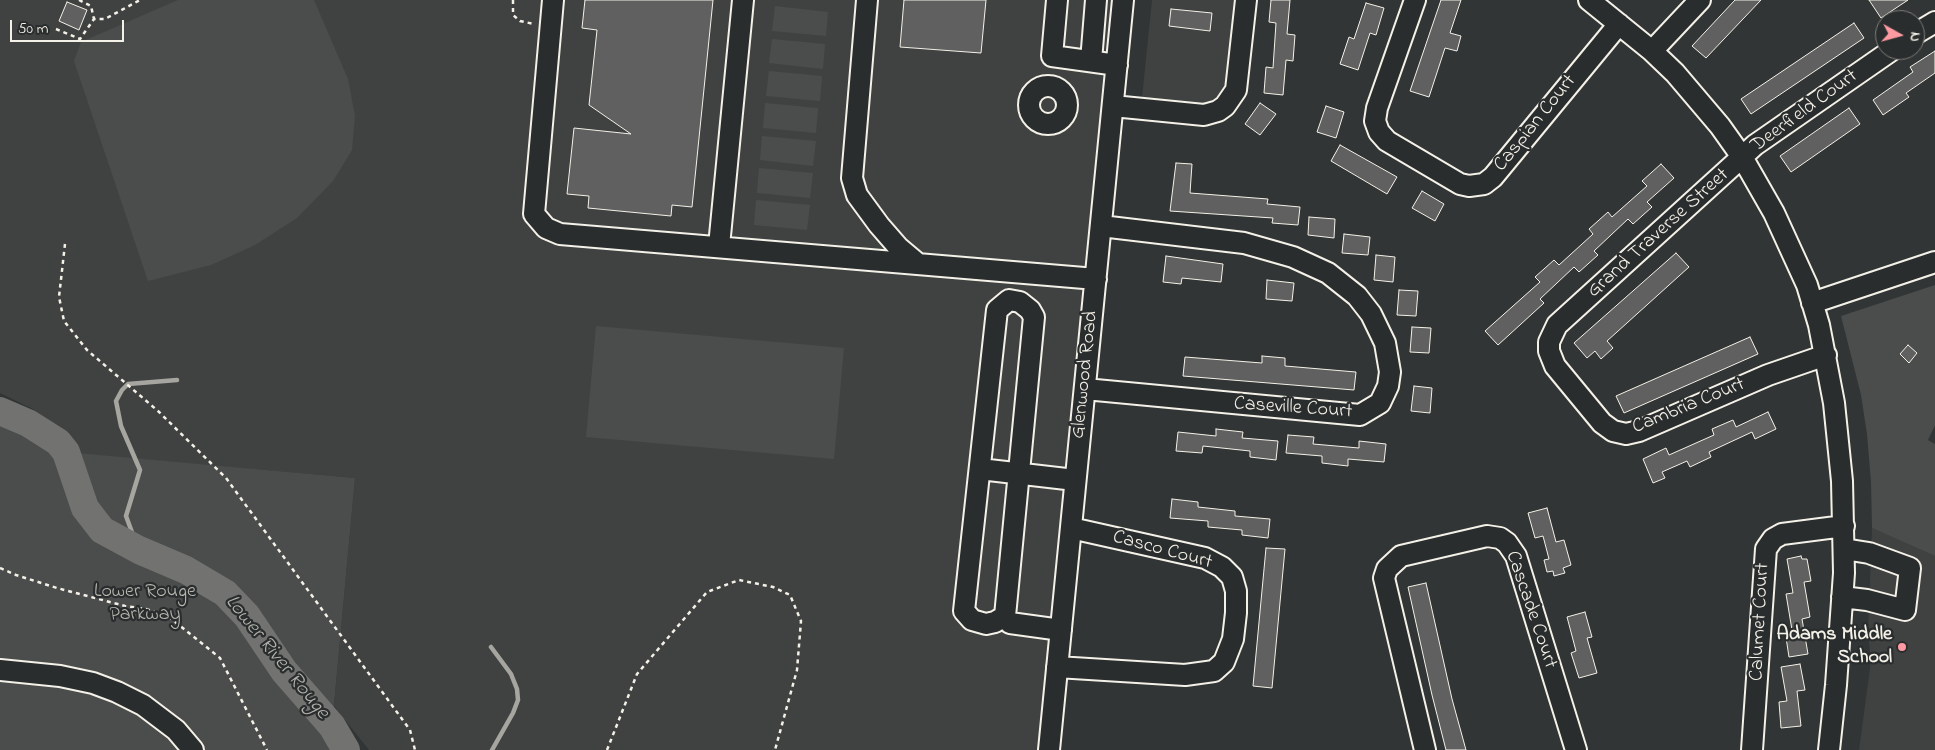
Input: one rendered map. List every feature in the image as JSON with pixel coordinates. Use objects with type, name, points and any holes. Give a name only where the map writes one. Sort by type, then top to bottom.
[{"type":"street","points":[[553,0],[534,214],[546,228],[560,234],[1096,279]]},
{"type":"street","points":[[719,246],[743,0]]},
{"type":"street","points":[[867,0],[852,178],[857,195],[879,226],[899,248],[918,264]]},
{"type":"street","points":[[1046,85],[1052,56],[1057,0]]},
{"type":"street","points":[[1091,61],[1096,0]]},
{"type":"street","name":"Glenwood Road","points":[[1049,750],[1123,0]]},
{"type":"street","points":[[1112,106],[1204,115],[1218,111],[1225,106],[1236,90],[1246,0]]},
{"type":"street","name":"Caspian Court","points":[[1415,0],[1376,108],[1375,121],[1379,132],[1387,141],[1460,184],[1469,186],[1484,184],[1493,177],[1619,24]]},
{"type":"street","name":"Grand Traverse Street","points":[[1589,0],[1652,50],[1695,95],[1742,157],[1792,250],[1812,303],[1826,355],[1839,442],[1844,526],[1842,597],[1829,750]]},
{"type":"street","points":[[1652,50],[1700,0]]},
{"type":"street","points":[[1052,56],[1116,65]]},
{"type":"street","name":"Deerfield Court","points":[[1742,157],[1755,145],[1878,60]]},
{"type":"street","name":"Grand Traverse Street","points":[[1574,310],[1742,157]]},
{"type":"street","name":"Caseville Court","points":[[1085,389],[1360,415],[1380,403],[1388,386],[1390,372],[1385,343],[1371,314],[1358,296],[1328,272],[1285,254],[1244,243],[1101,226]]},
{"type":"street","points":[[1812,303],[1935,262]]},
{"type":"street","points":[[1005,616],[995,622],[986,624],[972,620],[964,611],[997,310],[1009,300],[1020,302],[1030,310],[1034,317],[1005,616],[1010,623],[1060,630]]},
{"type":"street","name":"Cambria Court","points":[[1574,310],[1551,334],[1549,351],[1551,359],[1602,424],[1613,431],[1626,434],[1639,431],[1768,375],[1826,355]]},
{"type":"street","points":[[980,469],[1076,480]]},
{"type":"street","name":"Calumet Court","points":[[1752,750],[1766,549],[1773,539],[1782,534],[1844,526]]},
{"type":"street","name":"Casco Court","points":[[1057,667],[1185,674],[1214,671],[1224,662],[1233,639],[1236,613],[1236,591],[1232,577],[1222,567],[1205,558],[1070,528]]},
{"type":"street","name":"Cascade Court","points":[[1425,750],[1384,578],[1387,569],[1401,556],[1487,536],[1500,538],[1507,542],[1516,556],[1576,750]]},
{"type":"street","points":[[1842,597],[1867,600],[1905,610],[1910,568],[1869,554],[1844,549]]},
{"type":"street","points":[[0,670],[60,676],[117,692],[143,705],[163,720],[176,730],[193,750]]},
{"type":"path","points":[[56,30],[80,39],[94,19],[91,6],[79,0]]},
{"type":"path","points":[[94,19],[106,19],[140,0]]},
{"type":"path","points":[[513,0],[513,15],[520,21],[551,26]]},
{"type":"path","points":[[65,244],[59,297],[64,322],[87,350],[158,411],[226,478],[410,730],[415,750]]},
{"type":"path","points":[[0,568],[57,588],[125,606],[146,609],[169,617],[220,658],[267,750]]},
{"type":"path","points":[[607,750],[637,674],[707,592],[739,580],[773,587],[790,595],[801,621],[797,670],[775,750]]},
{"type":"shaded area","points":[[0,0],[1113,0],[1039,750],[369,750],[334,706],[355,478],[71,453],[53,427],[33,409],[0,393]]},
{"type":"shaded area","points":[[1152,0],[1237,0],[1228,89],[1205,105],[1142,98]]},
{"type":"shaded area","name":"Adams Middle School","points":[[1872,528],[1935,556],[1935,750],[1859,750],[1871,661],[1868,633]]},
{"type":"green space","points":[[178,0],[314,0],[348,79],[355,116],[352,150],[333,181],[297,218],[255,245],[211,265],[148,281],[74,61],[81,42]]},
{"type":"green space","points":[[775,6],[828,12],[826,36],[772,31]]},
{"type":"green space","points":[[772,39],[825,44],[823,69],[769,63]]},
{"type":"green space","points":[[769,71],[822,76],[820,101],[766,96]]},
{"type":"green space","points":[[765,103],[818,108],[816,133],[763,128]]},
{"type":"green space","points":[[762,136],[816,141],[813,166],[760,160]]},
{"type":"green space","points":[[759,168],[813,173],[810,198],[757,193]]},
{"type":"green space","points":[[756,200],[810,205],[807,230],[754,225]]},
{"type":"green space","points":[[1935,285],[1935,425],[1928,440],[1935,444],[1935,556],[1872,528],[1867,434],[1861,395],[1841,316]]},
{"type":"green space","points":[[596,326],[844,348],[834,459],[586,437]]},
{"type":"green space","name":"Lower Rouge Parkway","points":[[0,411],[28,423],[58,442],[66,452],[355,478],[332,726],[346,750],[0,750]]},
{"type":"building","points":[[585,0],[713,0],[692,207],[672,205],[671,216],[588,208],[589,196],[567,194],[574,128],[631,134],[589,105],[597,30],[582,28]]},
{"type":"building","points":[[904,0],[986,0],[981,53],[900,47]]},
{"type":"building","points":[[1271,0],[1290,0],[1287,34],[1295,35],[1293,61],[1286,60],[1283,95],[1264,93],[1266,67],[1273,68],[1276,23],[1269,22]]},
{"type":"building","points":[[1441,0],[1461,0],[1450,33],[1461,36],[1457,51],[1445,48],[1429,97],[1410,91]]},
{"type":"building","points":[[1735,0],[1761,0],[1706,58],[1692,46]]},
{"type":"building","points":[[1869,0],[1908,0],[1893,10],[1876,10]]},
{"type":"building","points":[[67,2],[87,10],[79,30],[59,21]]},
{"type":"building","points":[[1366,3],[1384,8],[1376,35],[1370,33],[1358,70],[1340,64],[1349,37],[1354,39]]},
{"type":"building","points":[[1171,9],[1212,13],[1210,31],[1169,26]]},
{"type":"building","points":[[1854,23],[1864,38],[1751,114],[1741,99]]},
{"type":"building","points":[[1935,51],[1935,73],[1906,93],[1909,97],[1883,115],[1873,100],[1913,72],[1910,67],[1921,60],[1925,60],[1925,57]]},
{"type":"building","points":[[1260,103],[1276,114],[1260,135],[1245,124]]},
{"type":"building","points":[[1326,106],[1344,112],[1336,138],[1317,132]]},
{"type":"building","points":[[1849,108],[1860,124],[1791,172],[1780,156]]},
{"type":"building","points":[[1340,145],[1397,177],[1387,194],[1331,161]]},
{"type":"building","points":[[1176,163],[1192,164],[1190,193],[1268,199],[1267,204],[1300,207],[1298,225],[1272,223],[1273,218],[1170,211]]},
{"type":"building","points":[[1661,164],[1674,178],[1647,202],[1652,207],[1633,224],[1628,219],[1594,251],[1598,255],[1579,272],[1574,267],[1540,299],[1544,303],[1498,345],[1485,331],[1540,282],[1535,277],[1554,260],[1559,265],[1593,234],[1589,229],[1608,212],[1612,217],[1647,186],[1642,181]]},
{"type":"building","points":[[1422,191],[1444,204],[1435,221],[1412,208]]},
{"type":"building","points":[[1309,217],[1335,219],[1334,238],[1308,235]]},
{"type":"building","points":[[1344,234],[1370,237],[1368,255],[1342,253]]},
{"type":"building","points":[[1676,253],[1689,267],[1607,341],[1613,348],[1601,359],[1595,351],[1587,358],[1574,343]]},
{"type":"building","points":[[1376,255],[1395,257],[1393,282],[1374,280]]},
{"type":"building","points":[[1166,256],[1223,264],[1221,282],[1182,278],[1181,284],[1163,282]]},
{"type":"building","points":[[1267,280],[1294,283],[1292,301],[1266,299]]},
{"type":"building","points":[[1399,290],[1418,291],[1416,316],[1397,315]]},
{"type":"building","points":[[1412,327],[1431,328],[1429,353],[1410,352]]},
{"type":"building","points":[[1750,337],[1758,354],[1624,413],[1616,396]]},
{"type":"building","points":[[1908,345],[1917,353],[1909,363],[1900,354]]},
{"type":"building","points":[[1262,356],[1285,358],[1285,366],[1356,372],[1354,390],[1183,376],[1185,357],[1262,363]]},
{"type":"building","points":[[1414,386],[1432,388],[1430,413],[1411,411]]},
{"type":"building","points":[[1768,412],[1776,429],[1755,439],[1752,432],[1709,452],[1711,457],[1690,467],[1687,461],[1662,472],[1665,478],[1653,483],[1643,459],[1666,448],[1669,455],[1714,435],[1712,429],[1733,420],[1736,427]]},
{"type":"building","points":[[1216,429],[1243,432],[1242,438],[1278,441],[1276,460],[1250,457],[1250,451],[1203,446],[1202,453],[1176,451],[1178,432],[1216,436]]},
{"type":"building","points":[[1288,435],[1314,437],[1313,444],[1359,448],[1359,441],[1386,444],[1384,462],[1348,459],[1348,466],[1322,463],[1322,456],[1286,453]]},
{"type":"building","points":[[1172,499],[1198,502],[1198,507],[1235,511],[1235,516],[1270,519],[1268,538],[1242,535],[1242,530],[1208,527],[1208,521],[1170,518]]},
{"type":"building","points":[[1547,508],[1556,542],[1564,540],[1571,565],[1563,568],[1565,573],[1554,576],[1553,571],[1547,572],[1544,560],[1549,559],[1543,536],[1535,538],[1528,513]]},
{"type":"building","points":[[1266,548],[1285,549],[1272,688],[1253,686]]},
{"type":"building","points":[[1801,556],[1802,559],[1807,559],[1811,581],[1804,582],[1810,617],[1802,619],[1808,654],[1789,657],[1785,631],[1792,630],[1786,594],[1793,593],[1787,559]]},
{"type":"building","points":[[1426,583],[1452,699],[1466,750],[1446,750],[1432,695],[1408,587]]},
{"type":"building","points":[[1585,612],[1592,637],[1587,638],[1597,673],[1579,678],[1571,653],[1576,651],[1567,617]]},
{"type":"building","points":[[1800,664],[1805,690],[1797,691],[1801,726],[1781,728],[1779,702],[1787,701],[1781,667]]},
{"type":"waterway","points":[[136,548],[126,516],[140,470],[121,426],[116,401],[128,384],[177,380]]},
{"type":"waterway","name":"Lower River Rouge","points":[[0,411],[28,423],[58,442],[66,452],[85,508],[102,530],[139,550],[186,570],[225,593],[247,616],[284,671],[332,726],[346,750]]},
{"type":"waterway","points":[[491,647],[511,674],[517,689],[518,700],[513,713],[492,750]]},
{"type":"place","name":"Adams Middle School","points":[[1902,647]]}]
